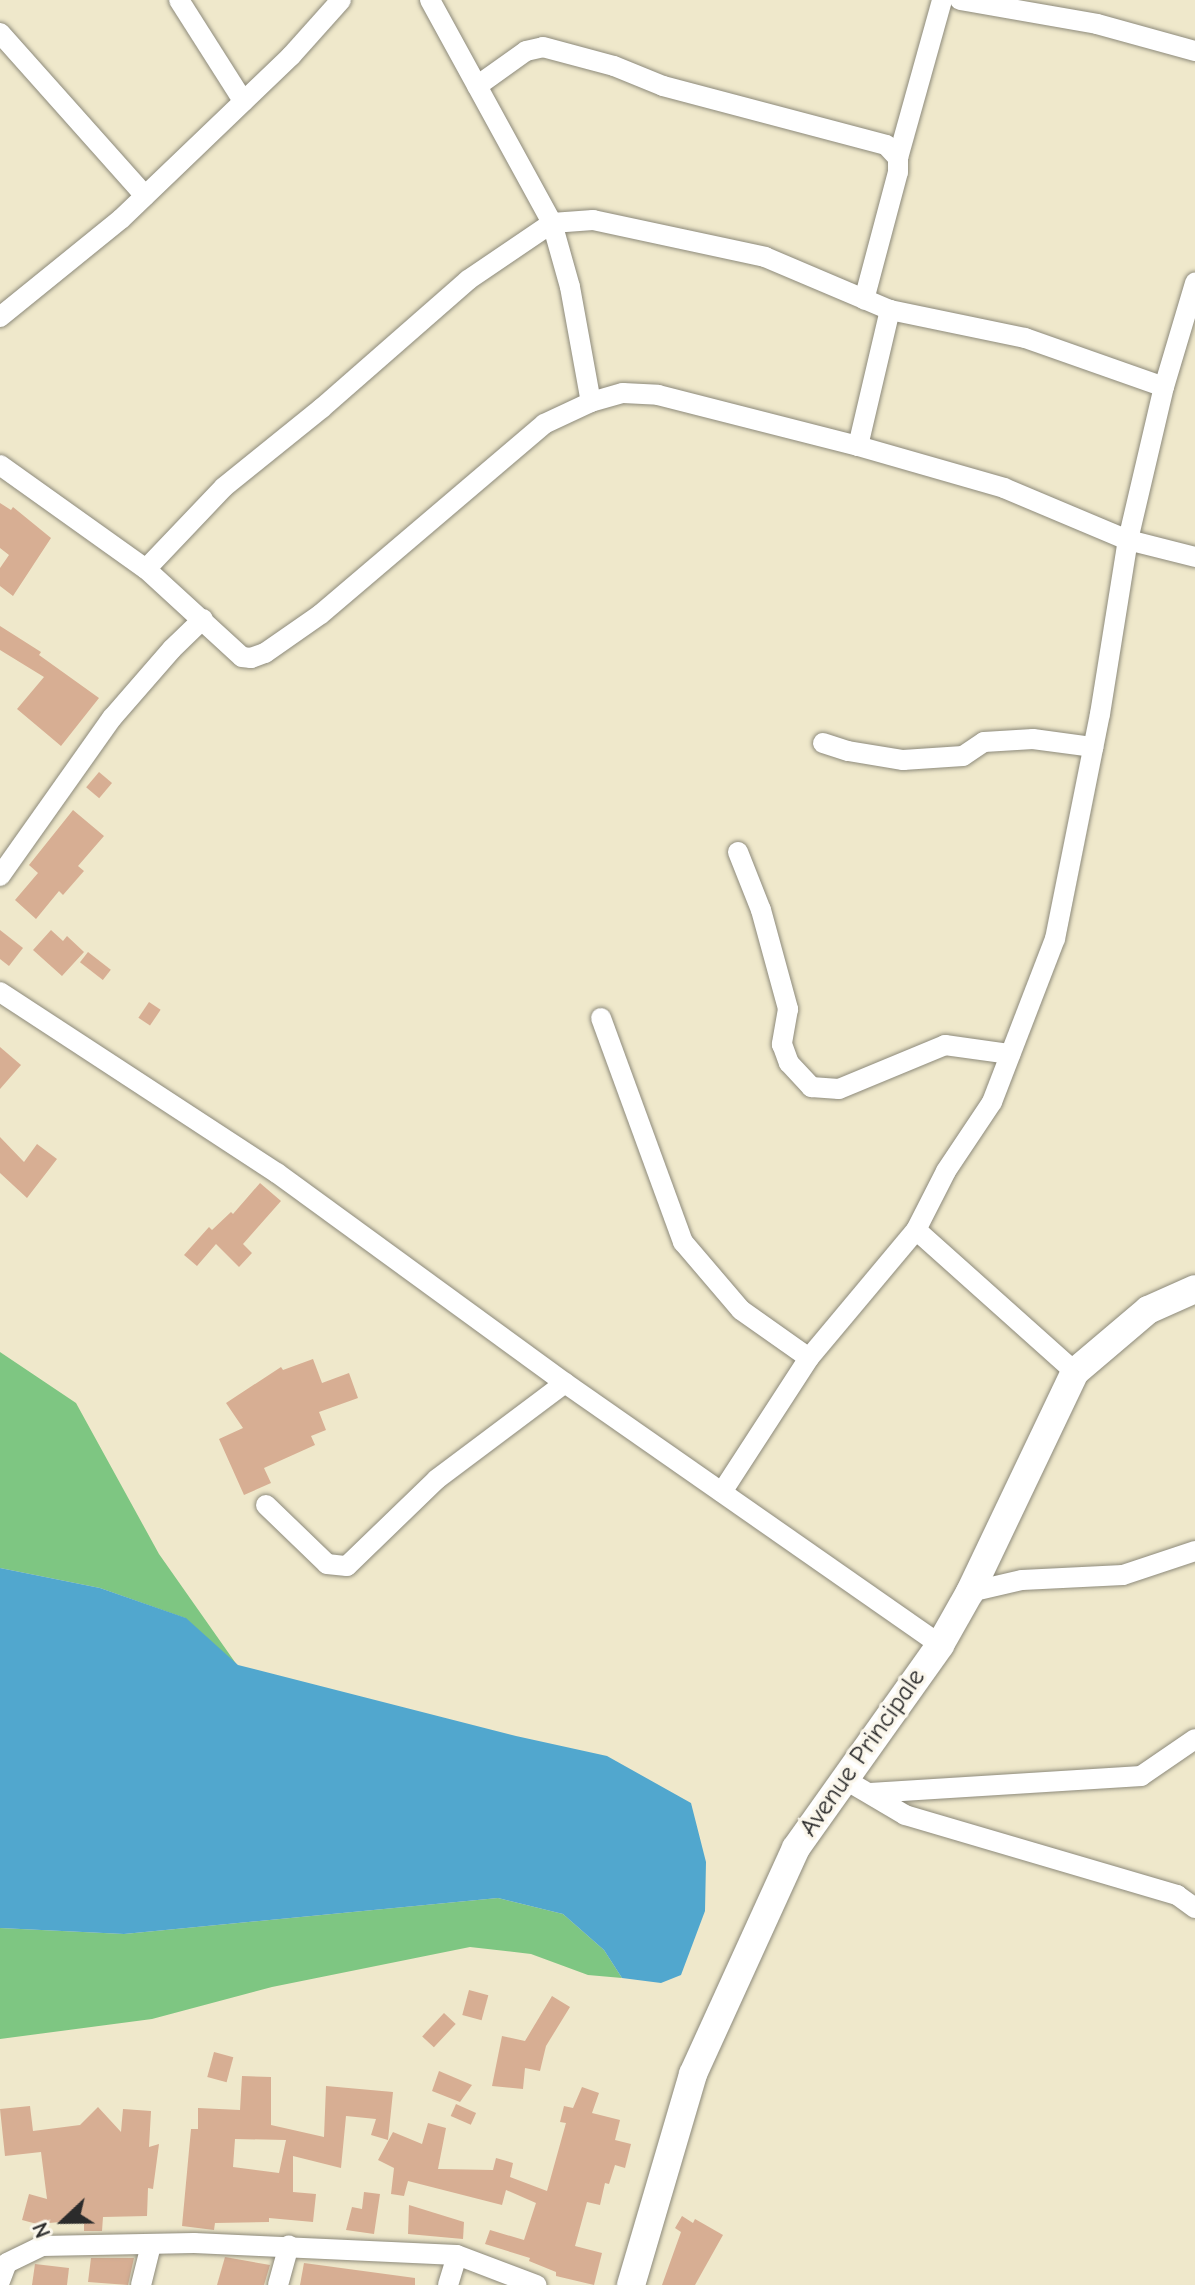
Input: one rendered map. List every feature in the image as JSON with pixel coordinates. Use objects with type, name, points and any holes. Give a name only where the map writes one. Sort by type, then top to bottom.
[{"type":"street","points":[[179,0],[243,101]]},
{"type":"street","points":[[0,317],[145,196],[291,56],[341,0]]},
{"type":"street","points":[[430,0],[552,223],[570,287],[591,402]]},
{"type":"street","points":[[864,300],[898,172],[898,158],[942,0]]},
{"type":"street","points":[[960,0],[1097,24],[1195,51]]},
{"type":"street","points":[[0,33],[145,196]]},
{"type":"street","points":[[477,86],[526,51],[543,47],[614,66],[663,86],[886,145],[898,158]]},
{"type":"street","points":[[146,569],[224,487],[322,408],[468,280],[552,223],[593,220],[765,257],[890,310],[1025,338],[1164,387]]},
{"type":"street","points":[[722,1492],[809,1358],[916,1230],[946,1171],[992,1102],[1055,939],[1093,747],[1128,540],[1164,387],[1195,283]]},
{"type":"street","points":[[858,446],[890,310]]},
{"type":"street","points":[[0,465],[146,569],[242,657],[251,658],[265,653],[321,614],[544,424],[591,402],[623,393],[658,395],[858,446],[1004,488],[1128,540],[1195,557]]},
{"type":"street","points":[[0,876],[112,718],[172,649],[203,619]]},
{"type":"street","points":[[823,743],[903,760],[963,756],[984,742],[1033,739],[1093,747]]},
{"type":"street","points":[[738,852],[761,910],[788,1009],[782,1044],[789,1063],[811,1087],[839,1089],[945,1045],[1010,1054]]},
{"type":"street","points":[[0,992],[277,1173],[565,1383],[940,1645]]},
{"type":"street","points":[[601,1018],[683,1242],[741,1310],[809,1358]]},
{"type":"street","points":[[916,1230],[1075,1372]]},
{"type":"street","name":"Avenue Principale","points":[[631,2285],[693,2074],[796,1848],[940,1645],[970,1592],[1075,1372],[1148,1310],[1195,1290]]},
{"type":"street","points":[[266,1505],[327,1564],[347,1566],[437,1479],[565,1383]]},
{"type":"street","points":[[970,1592],[1022,1580],[1123,1575],[1195,1551]]},
{"type":"street","points":[[870,1793],[1141,1776],[1195,1739]]},
{"type":"street","points":[[844,1779],[905,1815],[1177,1895],[1195,1908]]},
{"type":"street","points":[[141,2285],[151,2245]]},
{"type":"street","points":[[278,2285],[289,2245]]},
{"type":"street","points":[[0,2281],[7,2263],[42,2246],[289,2245],[457,2255],[536,2285]]},
{"type":"street","points":[[448,2285],[457,2255]]},
{"type":"green space","points":[[0,1352],[76,1403],[159,1554],[237,1665],[185,1618],[100,1588],[0,1568]]},
{"type":"green space","points":[[498,1898],[563,1914],[604,1950],[622,1978],[588,1975],[531,1954],[470,1947],[272,1987],[152,2019],[0,2039],[0,1928],[124,1934]]},
{"type":"water","points":[[0,1568],[100,1588],[186,1618],[238,1665],[607,1756],[691,1803],[706,1862],[705,1911],[681,1975],[661,1983],[622,1978],[604,1950],[563,1914],[498,1898],[124,1934],[0,1928]]},
{"type":"building","points":[[0,503],[11,510],[13,507],[51,538],[13,596],[0,586],[0,568],[9,555],[0,548]]},
{"type":"building","points":[[0,626],[41,652],[39,655],[99,698],[61,746],[17,709],[44,677],[0,650]]},
{"type":"building","points":[[99,772],[112,783],[99,798],[86,787]]},
{"type":"building","points":[[73,810],[104,836],[78,866],[84,871],[63,895],[59,891],[36,919],[15,900],[38,873],[29,865]]},
{"type":"building","points":[[0,930],[23,948],[9,966],[0,959]]},
{"type":"building","points":[[51,930],[63,941],[67,936],[84,952],[62,976],[33,950]]},
{"type":"building","points":[[88,952],[111,970],[103,980],[80,962]]},
{"type":"building","points":[[149,1002],[161,1010],[150,1026],[138,1018]]},
{"type":"building","points":[[0,1047],[21,1065],[0,1089]]},
{"type":"building","points":[[0,1137],[24,1162],[37,1144],[57,1159],[27,1198],[0,1173]]},
{"type":"building","points":[[260,1183],[281,1201],[243,1244],[252,1253],[239,1267],[216,1244],[197,1266],[184,1255],[209,1227],[212,1230],[231,1212],[233,1214]]},
{"type":"building","points":[[313,1359],[322,1383],[349,1373],[358,1398],[319,1412],[326,1430],[311,1436],[315,1445],[264,1468],[271,1483],[244,1495],[219,1439],[243,1428],[226,1403],[281,1367],[283,1370]]},
{"type":"building","points":[[469,1990],[488,1995],[482,2020],[462,2015]]},
{"type":"building","points":[[552,1996],[570,2007],[546,2046],[540,2071],[525,2068],[523,2089],[492,2086],[502,2036],[525,2041]]},
{"type":"building","points":[[444,2013],[456,2024],[434,2047],[422,2036]]},
{"type":"building","points":[[214,2052],[233,2057],[227,2082],[207,2077]]},
{"type":"building","points":[[439,2071],[472,2085],[460,2102],[432,2091]]},
{"type":"building","points":[[242,2076],[271,2077],[271,2125],[324,2137],[326,2086],[393,2092],[388,2140],[371,2135],[376,2119],[346,2116],[341,2168],[293,2156],[293,2192],[316,2194],[313,2222],[269,2218],[269,2222],[215,2223],[214,2230],[182,2226],[191,2129],[198,2129],[198,2108],[240,2110]],"holes":[[[235,2139],[286,2140],[279,2173],[233,2167]]]},
{"type":"building","points":[[582,2087],[599,2093],[592,2113],[620,2120],[615,2140],[631,2144],[625,2168],[615,2165],[609,2184],[605,2183],[600,2205],[587,2202],[575,2246],[602,2253],[594,2285],[556,2276],[556,2272],[529,2261],[530,2258],[485,2244],[490,2230],[524,2240],[536,2203],[506,2190],[502,2205],[408,2181],[404,2196],[391,2194],[394,2168],[378,2160],[393,2132],[422,2144],[428,2123],[446,2128],[438,2169],[493,2170],[496,2158],[513,2163],[510,2177],[547,2191],[566,2123],[560,2122],[564,2106],[573,2108]]},
{"type":"building","points":[[456,2104],[476,2113],[471,2125],[451,2116]]},
{"type":"building","points":[[30,2106],[33,2131],[80,2125],[98,2107],[121,2132],[123,2109],[151,2111],[149,2147],[159,2144],[153,2189],[148,2188],[147,2216],[103,2217],[102,2231],[84,2231],[84,2220],[37,2224],[22,2220],[29,2194],[47,2199],[41,2152],[5,2156],[0,2109]]},
{"type":"building","points":[[364,2192],[380,2194],[374,2234],[346,2230],[352,2207],[362,2209]]},
{"type":"building","points":[[409,2205],[464,2222],[463,2239],[408,2234]]},
{"type":"building","points":[[682,2216],[693,2223],[695,2219],[723,2235],[695,2285],[662,2285],[681,2232],[675,2228]]},
{"type":"building","points":[[225,2257],[270,2265],[264,2285],[217,2285]]},
{"type":"building","points":[[91,2258],[134,2258],[128,2285],[88,2282]]},
{"type":"building","points":[[304,2263],[415,2278],[415,2285],[300,2285]]},
{"type":"building","points":[[35,2264],[69,2268],[67,2285],[32,2285]]}]
